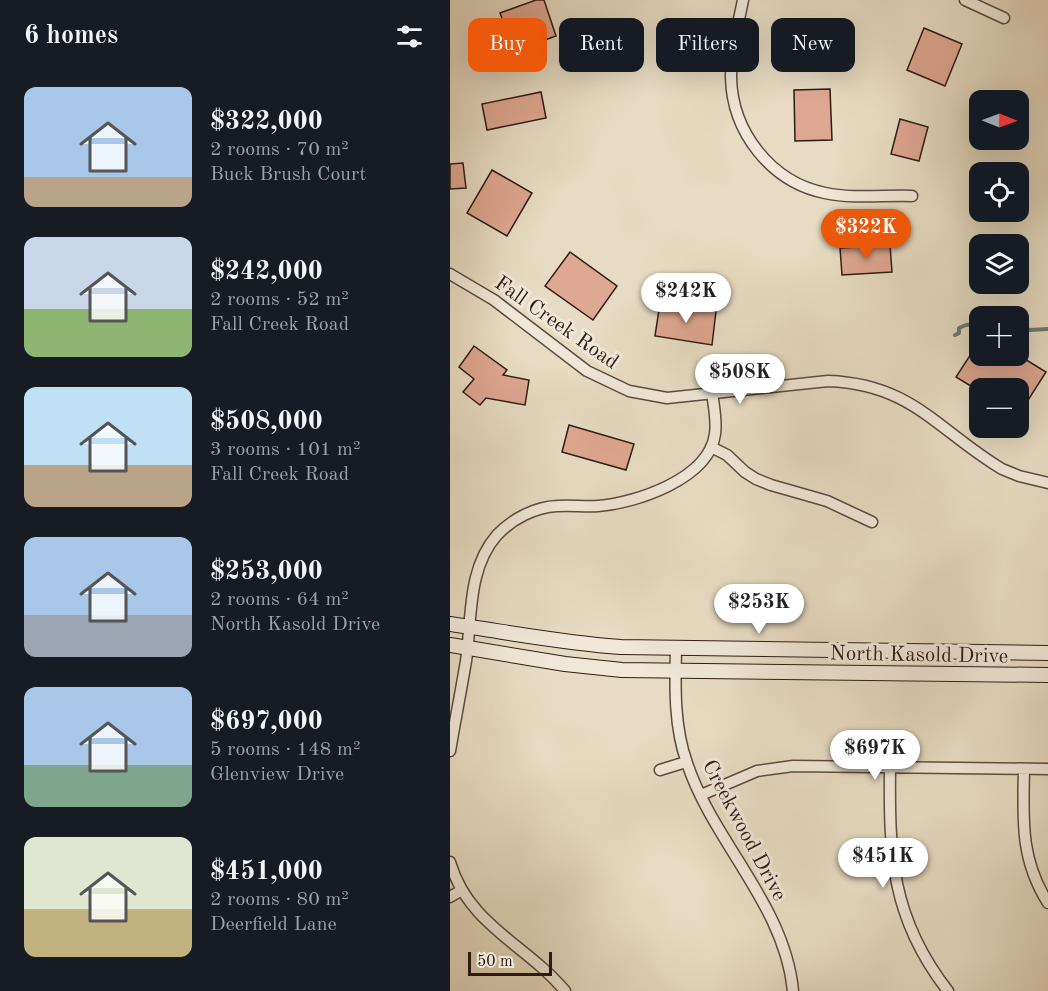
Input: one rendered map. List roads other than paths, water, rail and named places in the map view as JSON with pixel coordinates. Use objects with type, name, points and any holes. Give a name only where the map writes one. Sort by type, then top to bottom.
[{"type":"main road","name":"North Kasold Drive","points":[[450,624],[579,645],[676,649],[1048,653]]},
{"type":"main road","name":"North Kasold Drive","points":[[450,645],[597,668],[1048,675]]},
{"type":"street","points":[[743,0],[732,59],[732,90],[742,128],[762,157],[792,181],[823,193],[912,196]]},
{"type":"street","points":[[965,0],[1004,18]]},
{"type":"street","name":"Fall Creek Road","points":[[450,274],[494,300],[587,371],[630,391],[667,398],[828,381],[867,385],[887,391],[907,401],[1002,469],[1048,483]]},
{"type":"street","points":[[450,744],[479,566],[486,550],[511,523],[541,509],[557,506],[596,507],[617,504],[640,498],[680,479],[705,458],[711,447],[715,435],[712,393]]},
{"type":"street","points":[[711,447],[727,455],[756,479],[827,501],[872,522]]},
{"type":"street","name":"Creekwood Drive","points":[[676,649],[677,709],[686,762],[701,795],[768,912],[786,960],[793,991]]},
{"type":"street","points":[[660,770],[686,762]]},
{"type":"street","points":[[701,795],[738,778],[774,767],[890,766],[1048,769]]},
{"type":"street","points":[[890,766],[889,831],[897,889],[914,937],[948,991]]},
{"type":"street","points":[[1024,769],[1024,838],[1027,860],[1048,903]]},
{"type":"street","points":[[450,862],[462,890],[476,911],[565,991]]},
{"type":"street","points":[[450,897],[462,890]]},
{"type":"waterway","points":[[955,335],[959,333],[959,328],[969,325]]},
{"type":"waterway","points":[[1029,330],[1048,329]]}]
